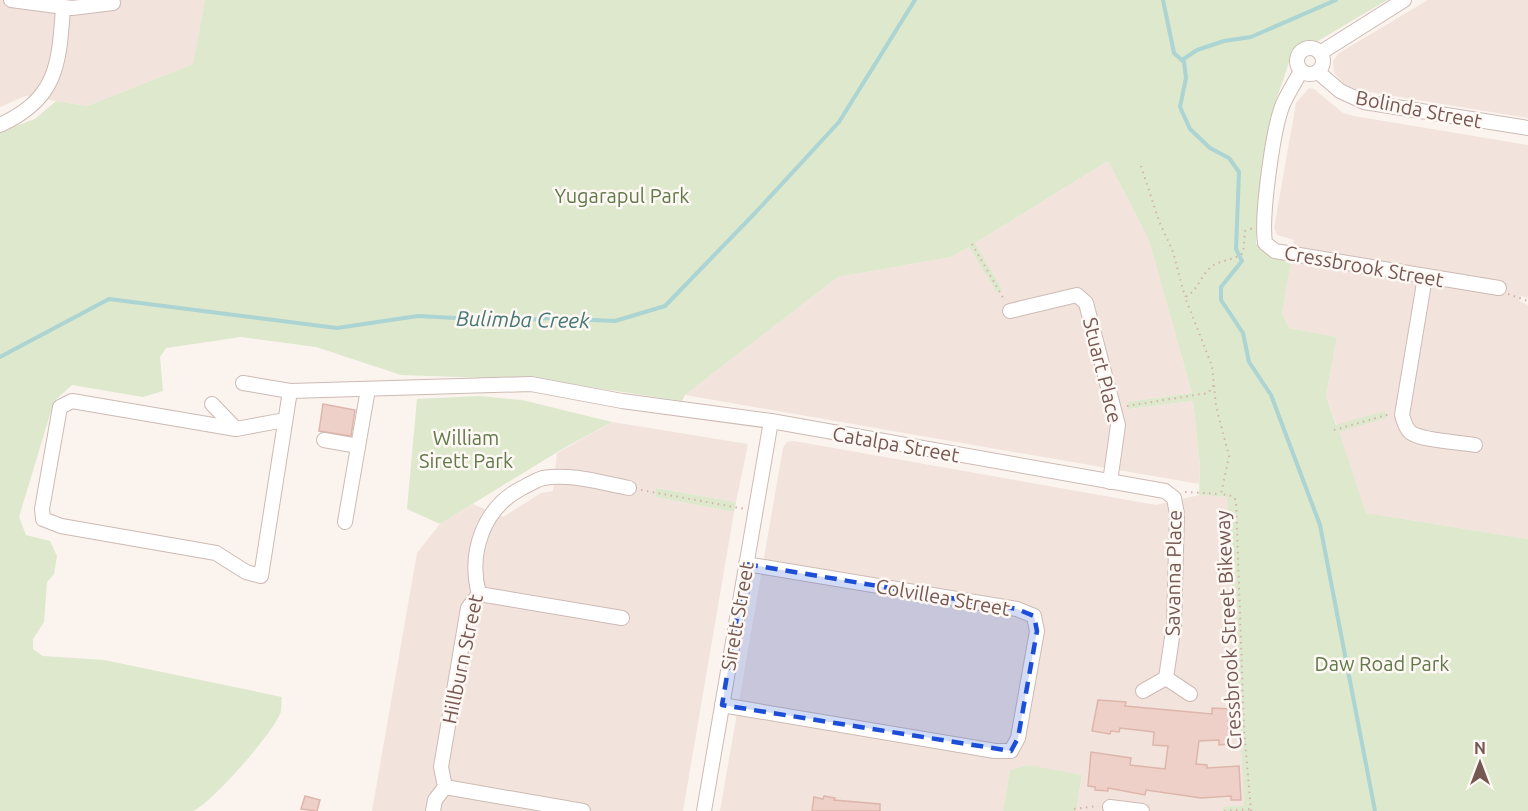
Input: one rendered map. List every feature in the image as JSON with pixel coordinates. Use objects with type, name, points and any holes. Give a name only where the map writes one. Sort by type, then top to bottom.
[{"type":"street","points":[[11,0],[63,8],[114,3]]},
{"type":"street","points":[[1320,53],[1404,0]]},
{"type":"street","points":[[0,124],[31,109],[48,87],[58,50],[63,8]]},
{"type":"street","points":[[1311,49],[1320,53],[1323,63],[1318,72],[1311,74],[1301,71],[1297,62],[1301,52],[1311,49]]},
{"type":"street","name":"Cressbrook Street","points":[[1301,71],[1283,105],[1275,134],[1264,223],[1265,243],[1275,251],[1499,288]]},
{"type":"street","name":"Bolinda Street","points":[[1318,72],[1340,92],[1364,102],[1528,128]]},
{"type":"street","points":[[1425,277],[1402,415],[1412,434],[1475,445]]},
{"type":"street","name":"Stuart Place","points":[[1010,311],[1065,296],[1077,295],[1086,303],[1118,425],[1110,482]]},
{"type":"street","name":"Catalpa Street","points":[[243,383],[290,391],[531,384],[622,401],[771,421],[1110,482]]},
{"type":"street","points":[[345,522],[368,389]]},
{"type":"street","points":[[285,420],[236,429],[72,401],[64,403],[60,407],[42,509],[43,519],[61,526],[216,553],[246,572],[261,576],[290,391]]},
{"type":"street","points":[[212,404],[236,429]]},
{"type":"street","name":"Sirett Street","points":[[704,811],[771,421]]},
{"type":"street","points":[[324,440],[358,446]]},
{"type":"street","name":"Hillburn Street","points":[[445,787],[441,767],[468,608],[479,594],[473,574],[480,538],[490,513],[511,494],[540,478],[566,476],[629,488]]},
{"type":"street","name":"Savanna Place","points":[[1110,482],[1165,491],[1174,498],[1177,514],[1176,603],[1166,678]]},
{"type":"street","name":"Colvillea Street","points":[[722,705],[995,751],[1011,751],[1018,738],[1037,630],[1034,616],[1017,609],[746,564]]},
{"type":"street","points":[[479,594],[622,618]]},
{"type":"street","points":[[1143,691],[1166,678],[1190,694]]},
{"type":"street","points":[[433,811],[435,800],[445,787],[582,811]]},
{"type":"street","points":[[1110,807],[1142,811]]},
{"type":"path","name":"Cressbrook Street Bikeway","points":[[1141,166],[1159,220],[1173,252],[1185,297],[1212,366],[1216,406],[1229,456],[1221,494],[1232,496],[1236,500],[1244,717],[1251,810]]},
{"type":"path","points":[[1185,297],[1192,294],[1212,266],[1236,259],[1243,253],[1245,231],[1264,223]]},
{"type":"path","points":[[972,244],[1010,311]]},
{"type":"path","points":[[1499,288],[1509,295],[1528,301]]},
{"type":"path","points":[[1115,408],[1195,397],[1208,393],[1215,384]]},
{"type":"path","points":[[1334,430],[1385,414],[1402,415]]},
{"type":"path","points":[[629,488],[740,507],[755,513]]},
{"type":"path","points":[[1174,498],[1188,490],[1221,494]]},
{"type":"path","points":[[1074,808],[1110,807]]},
{"type":"path","points":[[1224,811],[1251,810]]},
{"type":"highlighted area","points":[[746,564],[1017,609],[1034,616],[1037,631],[1018,738],[1011,751],[722,705]]},
{"type":"shaded area","points":[[0,0],[205,0],[193,64],[87,106],[25,96],[0,107]]},
{"type":"shaded area","points":[[1428,0],[1528,0],[1528,118],[1357,90],[1344,84],[1334,73],[1333,61],[1339,53]]},
{"type":"shaded area","points":[[1309,88],[1314,89],[1343,113],[1354,116],[1528,145],[1528,298],[1521,296],[1519,301],[1528,305],[1528,539],[1366,513],[1338,432],[1387,418],[1385,411],[1337,426],[1326,396],[1337,337],[1289,328],[1282,313],[1294,240],[1277,235],[1274,228],[1296,103]]},
{"type":"shaded area","points":[[1108,161],[1148,238],[1192,393],[1127,402],[1129,409],[1193,401],[1200,465],[1199,484],[685,395],[838,277],[951,257],[969,247],[996,292],[1001,288],[975,243]]},
{"type":"shaded area","points":[[612,422],[748,444],[736,502],[656,488],[655,497],[734,512],[683,811],[372,811],[417,553],[440,524],[473,504],[503,517],[541,493],[553,491],[557,453]]},
{"type":"shaded area","points":[[794,441],[1156,505],[1199,495],[1227,497],[1244,806],[1223,807],[1223,811],[1076,811],[1082,776],[1029,765],[1010,770],[1003,811],[720,811],[783,448],[787,442]]},
{"type":"green space","name":"Yugarapul Park","points":[[205,0],[1387,0],[1318,41],[1303,43],[1292,50],[1269,129],[1256,244],[1275,259],[1291,261],[1282,313],[1289,328],[1337,337],[1326,396],[1336,425],[1385,411],[1387,418],[1339,432],[1366,513],[1528,539],[1528,811],[1223,811],[1223,807],[1244,805],[1227,497],[1199,495],[1200,465],[1193,401],[1128,409],[1127,402],[1192,393],[1148,238],[1108,161],[975,243],[1002,289],[996,292],[969,247],[951,257],[838,277],[685,395],[682,401],[544,380],[401,375],[316,347],[241,337],[166,348],[160,357],[163,391],[143,397],[72,385],[54,401],[19,517],[26,535],[50,541],[57,556],[54,574],[47,582],[44,622],[33,639],[33,649],[43,656],[104,660],[282,697],[281,711],[256,749],[228,781],[193,811],[0,811],[0,132],[35,119],[56,101],[87,106],[193,64]]},
{"type":"green space","name":"William Sirett Park","points":[[479,396],[522,400],[612,422],[564,448],[440,524],[407,509],[417,399]]},
{"type":"green space","points":[[656,488],[736,502],[734,512],[655,497]]},
{"type":"green space","points":[[1029,765],[1082,775],[1076,811],[1003,811],[1010,770]]},
{"type":"building","points":[[323,404],[355,410],[351,436],[319,431]]},
{"type":"building","points":[[1098,700],[1126,702],[1125,706],[1212,714],[1212,708],[1231,709],[1232,720],[1228,721],[1229,744],[1219,745],[1219,740],[1199,741],[1196,764],[1207,765],[1207,768],[1239,766],[1241,800],[1231,800],[1231,796],[1201,798],[1146,790],[1145,795],[1108,788],[1108,791],[1095,790],[1095,787],[1088,786],[1091,752],[1131,758],[1130,765],[1165,769],[1168,746],[1153,745],[1154,732],[1120,728],[1119,732],[1111,731],[1110,734],[1092,731]]},
{"type":"building","points":[[305,796],[320,800],[317,811],[301,809]]},
{"type":"building","points":[[824,796],[835,798],[834,800],[880,804],[880,811],[812,811],[814,797],[823,799]]},
{"type":"waterway","name":"Bulimba Creek","points":[[0,357],[109,299],[337,328],[418,316],[515,321],[547,318],[615,321],[665,306],[839,122],[915,0]]},
{"type":"waterway","points":[[1163,0],[1174,53],[1184,62],[1186,78],[1180,107],[1190,129],[1210,148],[1229,158],[1239,172],[1236,249],[1242,261],[1221,287],[1221,300],[1243,333],[1249,362],[1271,395],[1320,525],[1375,811]]},
{"type":"waterway","points":[[1182,60],[1197,50],[1224,41],[1251,37],[1336,0]]},
{"type":"park label","name":"Daw Road Park","points":[[1382,663]]}]
